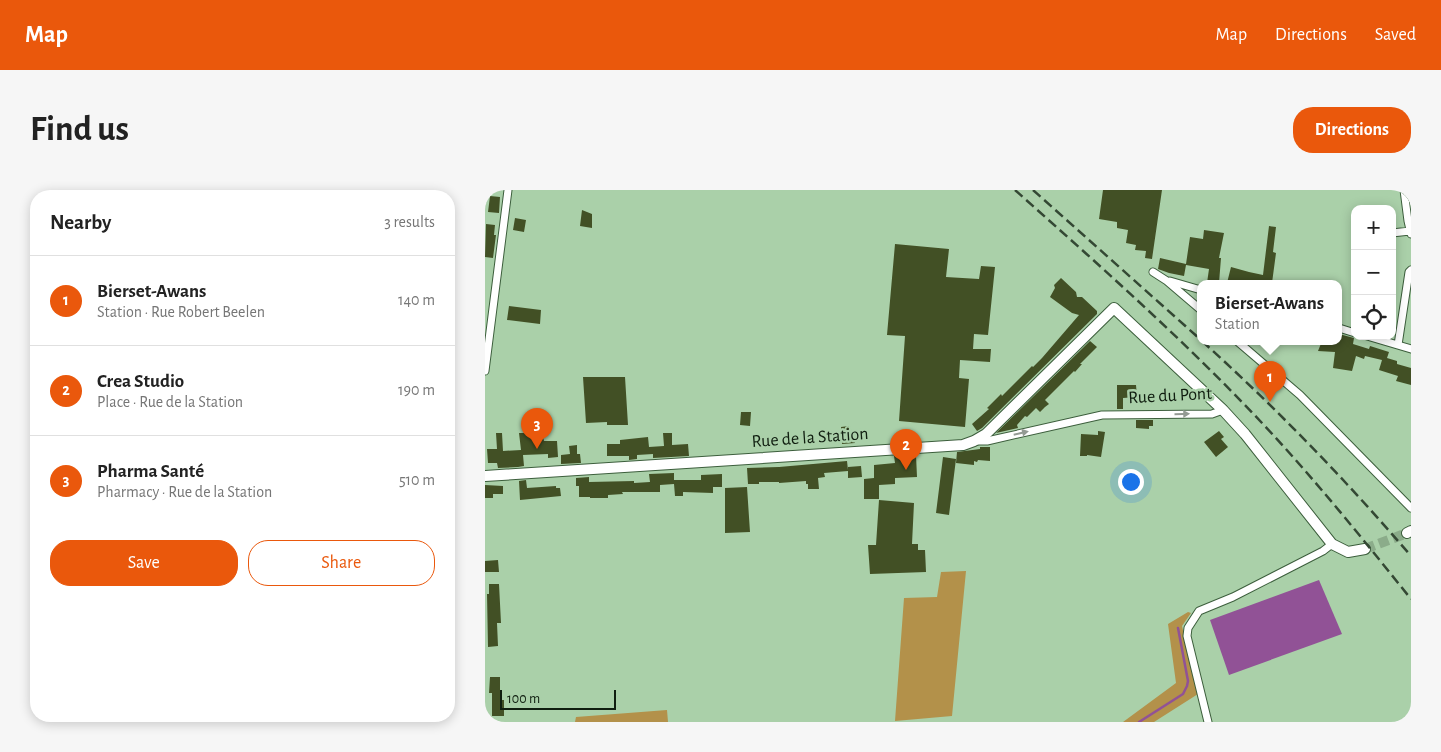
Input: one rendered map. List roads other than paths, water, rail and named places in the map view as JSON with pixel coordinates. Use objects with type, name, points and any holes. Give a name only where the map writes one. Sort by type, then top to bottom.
[{"type":"street","points":[[485,370],[508,190]]},
{"type":"street","points":[[1396,234],[1411,232],[1404,196],[1405,190]]},
{"type":"street","points":[[1398,345],[1409,272],[1411,270]]},
{"type":"street","points":[[1153,272],[1167,281],[1197,307]]},
{"type":"street","points":[[1167,281],[1197,289]]},
{"type":"street","name":"Rue de la Station","points":[[485,476],[963,444],[986,434],[1114,308],[1223,410]]},
{"type":"street","points":[[1381,340],[1411,349]]},
{"type":"street","points":[[1242,345],[1300,395],[1411,508]]},
{"type":"street","name":"Rue du Pont","points":[[973,441],[987,441],[1103,415],[1212,414],[1223,410],[1245,434],[1332,544]]},
{"type":"street","points":[[1208,722],[1187,636],[1188,628],[1199,610],[1233,597],[1323,551],[1332,544],[1348,552],[1365,550]]},
{"type":"waterway","points":[[1139,722],[1183,694],[1187,686],[1188,681],[1178,628]]},
{"type":"tunnel","points":[[1365,549],[1407,533]]},
{"type":"railway","points":[[1015,190],[1154,316],[1253,414],[1317,485],[1411,599]]},
{"type":"railway","points":[[1033,190],[1197,336]]},
{"type":"railway","points":[[1206,345],[1310,445],[1411,556]]},
{"type":"place","name":"Bierset-Awans","points":[[1270,402]]},
{"type":"place","name":"Pharma Santé","points":[[537,449]]},
{"type":"place","name":"Crea Studio","points":[[906,470]]}]
